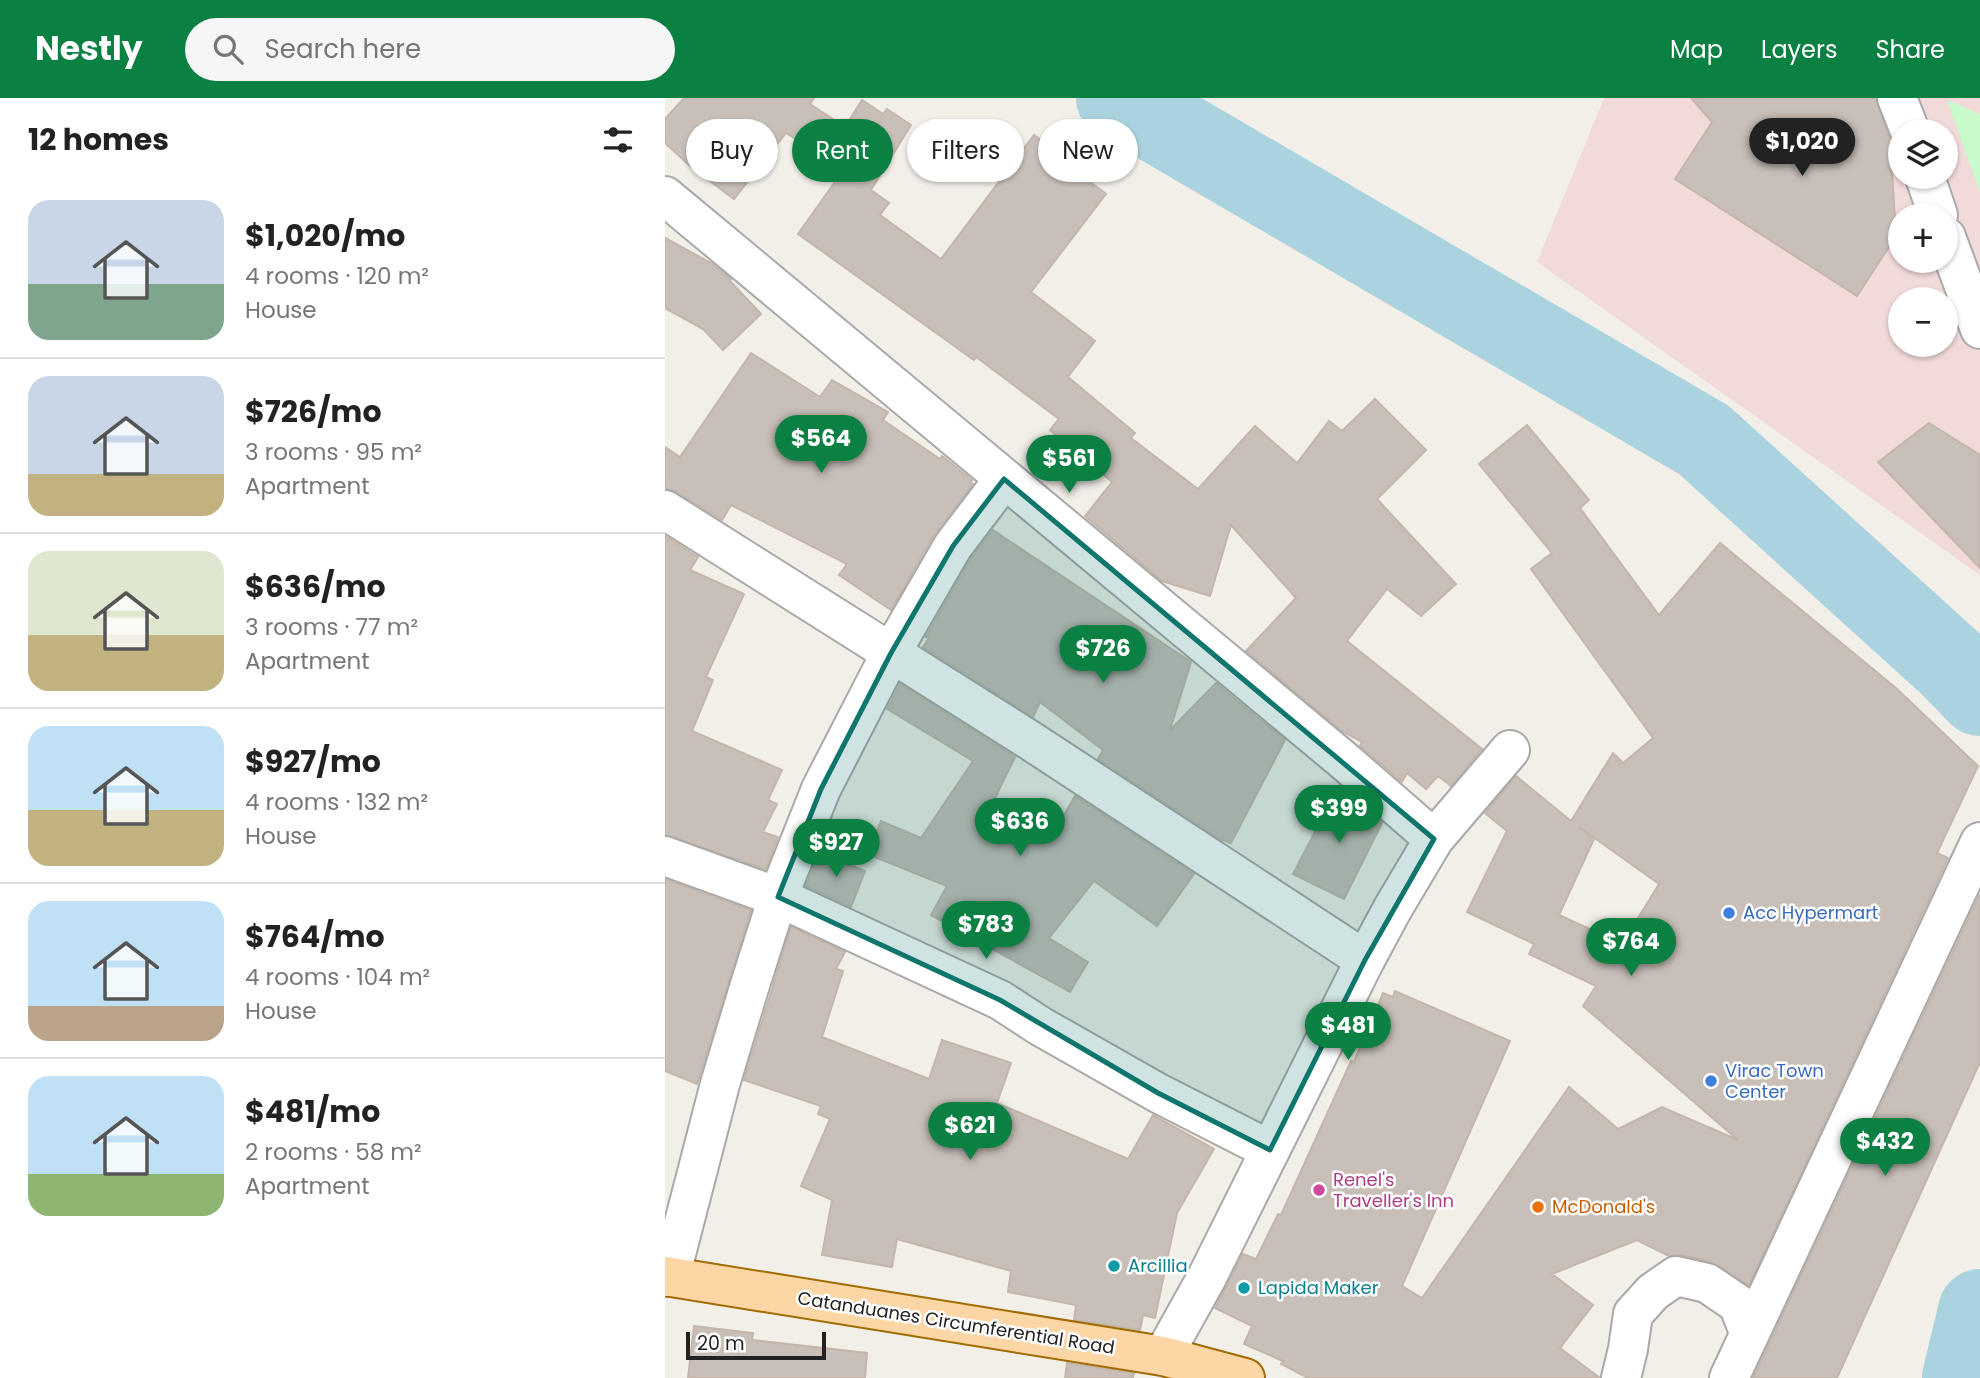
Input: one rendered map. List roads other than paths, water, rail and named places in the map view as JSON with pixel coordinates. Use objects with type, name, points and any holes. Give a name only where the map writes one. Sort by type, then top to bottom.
[{"type":"main road","name":"Catanduanes Circumferential Road","points":[[668,1277],[1163,1356],[1245,1378]]},
{"type":"street","points":[[1897,98],[1905,119]]},
{"type":"street","points":[[665,196],[1434,839]]},
{"type":"street","points":[[1958,269],[1980,329]]},
{"type":"street","points":[[668,1277],[720,1084],[778,897],[821,789],[891,653],[953,547],[1004,480]]},
{"type":"street","points":[[665,510],[1204,853],[1365,960]]},
{"type":"street","points":[[1163,1356],[1207,1276],[1365,960],[1434,839],[1510,750]]},
{"type":"street","points":[[1730,1378],[1749,1332],[1980,842]]},
{"type":"street","points":[[665,856],[778,897],[1000,1000],[1040,1026],[1158,1093],[1270,1150]]},
{"type":"street","points":[[1621,1378],[1633,1314],[1653,1292],[1676,1276],[1707,1283],[1738,1304],[1749,1332]]},
{"type":"waterway","points":[[1118,98],[1704,440],[1953,666],[1980,694]]},
{"type":"waterway","points":[[1964,1378],[1980,1311]]},
{"type":"place","name":"Acc Hypermart","points":[[1729,913]]},
{"type":"place","name":"Virac Town Center","points":[[1711,1081]]},
{"type":"place","name":"Renel's Traveller's Inn","points":[[1319,1190]]},
{"type":"place","name":"McDonald's","points":[[1538,1207]]},
{"type":"place","name":"Arcillia","points":[[1114,1266]]},
{"type":"place","name":"Lapida Maker","points":[[1244,1288]]}]
